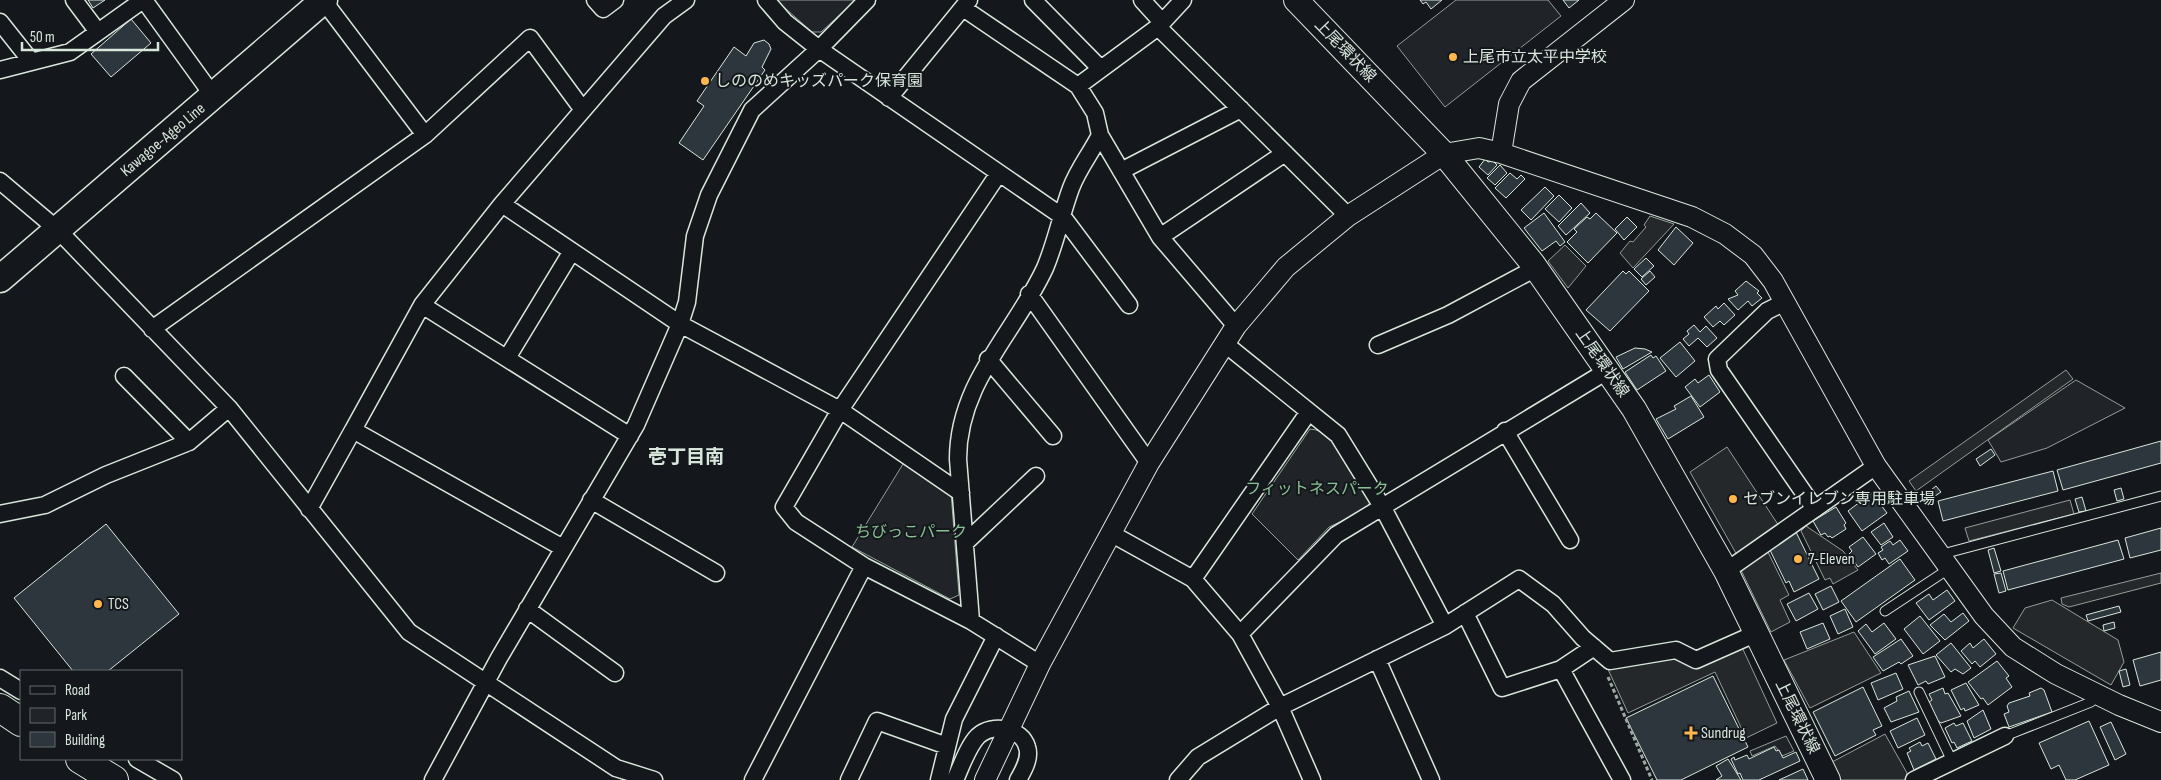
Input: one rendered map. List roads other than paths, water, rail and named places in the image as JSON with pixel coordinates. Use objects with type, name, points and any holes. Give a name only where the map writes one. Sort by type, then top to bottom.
[{"type":"highway","points":[[0,708],[20,721]]},
{"type":"highway","points":[[82,760],[114,780]]},
{"type":"main road","name":"Kawagoe-Ageo Line","points":[[0,279],[214,97],[323,0]]},
{"type":"main road","name":"上尾環状線","points":[[1296,0],[1444,154],[1536,268],[1634,409],[1726,571],[1828,780]]},
{"type":"street","points":[[74,0],[98,32]]},
{"type":"street","points":[[0,70],[70,52],[143,0],[214,97]]},
{"type":"street","points":[[323,0],[425,135]]},
{"type":"street","points":[[595,0],[603,9],[615,0]]},
{"type":"street","points":[[309,509],[422,304],[502,204],[582,110],[664,16],[686,0]]},
{"type":"street","points":[[766,0],[785,22],[819,49],[1063,217],[1129,305]]},
{"type":"street","points":[[434,780],[485,683],[527,609],[630,436],[680,324],[686,302],[695,236],[709,195],[752,110],[819,49],[867,0]]},
{"type":"street","points":[[1032,0],[1101,69]]},
{"type":"street","points":[[1142,0],[1160,24],[1241,109],[1348,216]]},
{"type":"street","points":[[1078,86],[1160,24],[1183,0]]},
{"type":"street","points":[[1501,153],[1509,104],[1521,81],[1624,0]]},
{"type":"street","points":[[889,98],[966,4],[1078,86],[1094,114],[1100,135],[1160,237],[1236,326]]},
{"type":"street","points":[[0,22],[31,61]]},
{"type":"street","points":[[152,329],[425,135],[530,38],[582,110]]},
{"type":"street","points":[[1121,171],[1241,109]]},
{"type":"street","points":[[971,621],[958,446],[966,407],[988,359],[1044,269],[1072,187],[1100,135]]},
{"type":"street","points":[[985,780],[1040,664],[1112,534],[1149,462],[1236,326],[1286,267],[1348,216],[1444,154],[1479,148],[1501,153],[1692,217],[1725,234],[1753,255],[1773,281],[1876,466],[1984,616],[2013,647],[2056,674],[2161,722]]},
{"type":"street","points":[[1160,237],[1285,153]]},
{"type":"street","points":[[999,173],[840,410],[784,507],[796,522],[864,566],[971,621],[1040,664]]},
{"type":"street","points":[[0,181],[58,230],[229,408],[409,632],[616,768],[654,780]]},
{"type":"street","points":[[502,204],[680,324],[840,410],[962,493]]},
{"type":"street","points":[[507,358],[572,251]]},
{"type":"street","points":[[1378,344],[1452,313],[1536,268]]},
{"type":"street","points":[[1029,294],[1149,462]]},
{"type":"street","points":[[1785,302],[1767,311],[1717,359],[1719,370],[1815,509]]},
{"type":"street","points":[[422,304],[630,436]]},
{"type":"street","points":[[1224,343],[1338,435],[1383,508],[1445,626]]},
{"type":"street","points":[[988,359],[1053,436]]},
{"type":"street","points":[[1240,634],[1336,535],[1607,371]]},
{"type":"street","points":[[124,376],[189,442]]},
{"type":"street","points":[[0,514],[45,505],[106,475],[189,442],[229,408]]},
{"type":"street","points":[[1193,579],[1308,412]]},
{"type":"street","points":[[353,430],[563,548]]},
{"type":"street","points":[[1505,431],[1570,540]]},
{"type":"street","points":[[1726,571],[1876,466]]},
{"type":"street","points":[[965,543],[1036,476]]},
{"type":"street","points":[[592,500],[716,573]]},
{"type":"street","points":[[1112,534],[1193,579],[1240,634],[1280,707],[1312,780]]},
{"type":"street","points":[[753,780],[864,566]]},
{"type":"street","points":[[1178,780],[1198,757],[1280,707],[1445,626],[1519,579],[1552,604],[1610,661],[1676,650],[1696,660],[1757,633]]},
{"type":"street","points":[[527,609],[616,673]]},
{"type":"street","points":[[1465,612],[1502,688],[1561,669],[1600,652]]},
{"type":"street","points":[[939,780],[954,719],[996,636]]},
{"type":"street","points":[[1377,659],[1431,780]]},
{"type":"street","points":[[1561,669],[1622,780]]},
{"type":"street","points":[[0,678],[20,690]]},
{"type":"street","points":[[849,780],[877,722],[948,746]]},
{"type":"street","points":[[955,780],[977,737],[984,731],[1009,730],[1021,737],[1027,747],[1028,756],[1018,780]]},
{"type":"street","points":[[1914,780],[2004,736]]},
{"type":"street","points":[[138,760],[172,780]]},
{"type":"lane","points":[[1885,611],[1944,562],[2161,496]]},
{"type":"lane","points":[[1919,692],[1952,761]]},
{"type":"lane","points":[[2004,736],[2091,702],[2098,694]]},
{"type":"place","name":"上尾市立太平中学校","points":[[1453,57]]},
{"type":"place","name":"しののめキッズパーク保育園","points":[[705,81]]},
{"type":"place","name":"セブンイレブン専用駐車場","points":[[1733,499]]},
{"type":"place","name":"7-Eleven","points":[[1798,559]]},
{"type":"place","name":"TCS","points":[[98,604]]},
{"type":"place","name":"Sundrug","points":[[1691,733]]},
{"type":"district","name":"壱丁目南","points":[[686,457]]},
{"type":"park label","name":"フィットネスパーク","points":[[1317,489]]},
{"type":"park label","name":"ちびっこパーク","points":[[911,532]]}]
